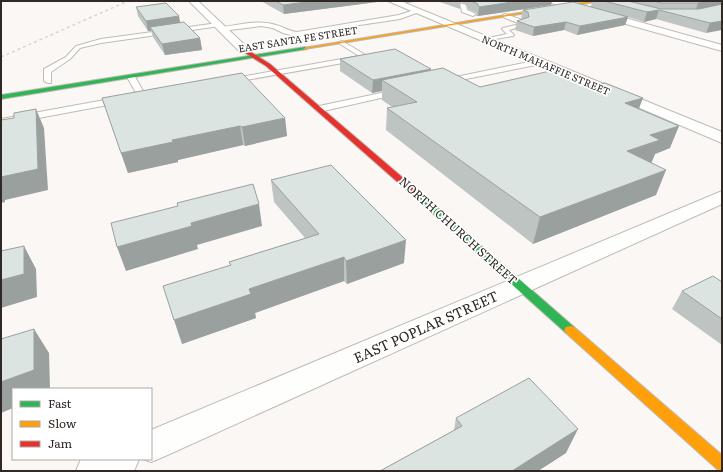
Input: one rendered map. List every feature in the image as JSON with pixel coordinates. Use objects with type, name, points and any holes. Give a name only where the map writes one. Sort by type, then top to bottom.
[{"type":"main road","name":"EAST SANTA FE STREET","points":[[1,88],[473,14],[560,2],[599,1]]},
{"type":"main road","name":"EAST SANTA FE STREET","points":[[1,97],[505,16],[560,2]]},
{"type":"main road","name":"NORTH CHURCH STREET","points":[[244,50],[278,73],[722,464]]},
{"type":"street","name":"NORTH CHURCH STREET","points":[[193,1],[244,50]]},
{"type":"street","name":"NORTH MAHAFFIE STREET","points":[[394,2],[414,6],[438,20],[722,138]]},
{"type":"street","points":[[560,2],[722,48]]},
{"type":"street","name":"EAST POPLAR STREET","points":[[152,446],[722,197]]},
{"type":"street","points":[[94,471],[120,460]]},
{"type":"lane","points":[[449,1],[464,6],[464,11],[473,14]]},
{"type":"lane","points":[[48,81],[48,71],[68,58],[78,47],[101,41],[138,34],[261,24],[274,26],[285,32],[297,34],[388,19],[414,6]]},
{"type":"lane","points":[[486,40],[511,35],[505,29],[523,25],[523,22],[505,16]]},
{"type":"lane","points":[[388,19],[400,24]]},
{"type":"lane","points":[[347,25],[360,32]]},
{"type":"lane","points":[[297,34],[306,40]]},
{"type":"lane","points":[[217,83],[366,57],[342,43]]},
{"type":"lane","points":[[440,83],[538,62]]},
{"type":"lane","points":[[1,122],[138,97],[131,76]]},
{"type":"lane","points":[[319,109],[410,89]]},
{"type":"building","points":[[276,1],[314,1],[283,5]]},
{"type":"building","points":[[471,1],[519,1],[479,7],[478,4]]},
{"type":"building","points":[[604,1],[628,1],[661,9],[699,9],[722,4],[722,21],[710,23],[659,10],[647,12]]},
{"type":"building","points":[[654,1],[706,1],[698,3],[661,3]]},
{"type":"building","points":[[573,2],[628,17],[580,26],[566,22],[534,27],[517,21],[529,17],[528,12],[523,10]]},
{"type":"building","points":[[166,3],[179,16],[146,21],[136,7]]},
{"type":"building","points":[[184,22],[200,38],[162,44],[150,27]]},
{"type":"building","points":[[395,49],[431,69],[373,80],[340,59]]},
{"type":"building","points":[[443,68],[480,87],[550,71],[587,87],[605,83],[643,98],[625,103],[679,126],[650,135],[660,140],[627,151],[666,170],[540,217],[387,108],[417,102],[382,80]]},
{"type":"building","points":[[242,73],[285,118],[172,140],[173,142],[121,153],[102,98]]},
{"type":"building","points":[[36,109],[38,169],[1,177],[1,120],[14,118],[14,113]]},
{"type":"building","points":[[331,165],[406,240],[346,261],[344,257],[249,289],[251,294],[174,320],[163,286],[231,265],[229,262],[319,234],[271,180]]},
{"type":"building","points":[[253,184],[259,204],[191,223],[192,226],[117,247],[111,223],[178,206],[177,203]]},
{"type":"building","points":[[24,246],[24,274],[1,280],[1,251]]},
{"type":"building","points":[[713,276],[722,282],[722,319],[682,291]]},
{"type":"building","points":[[34,329],[34,370],[1,382],[1,339]]},
{"type":"building","points":[[529,378],[578,429],[512,471],[380,471],[462,426],[456,418]]},
{"type":"railway","points":[[1,57],[128,1]]},
{"type":"traffic: fast","points":[[1,97],[305,48]]},
{"type":"traffic: fast","points":[[413,191],[570,330]]},
{"type":"traffic: slow","points":[[305,48],[599,1]]},
{"type":"traffic: slow","points":[[570,330],[722,464]]},
{"type":"traffic: jam","points":[[244,50],[268,65],[413,191]]}]
